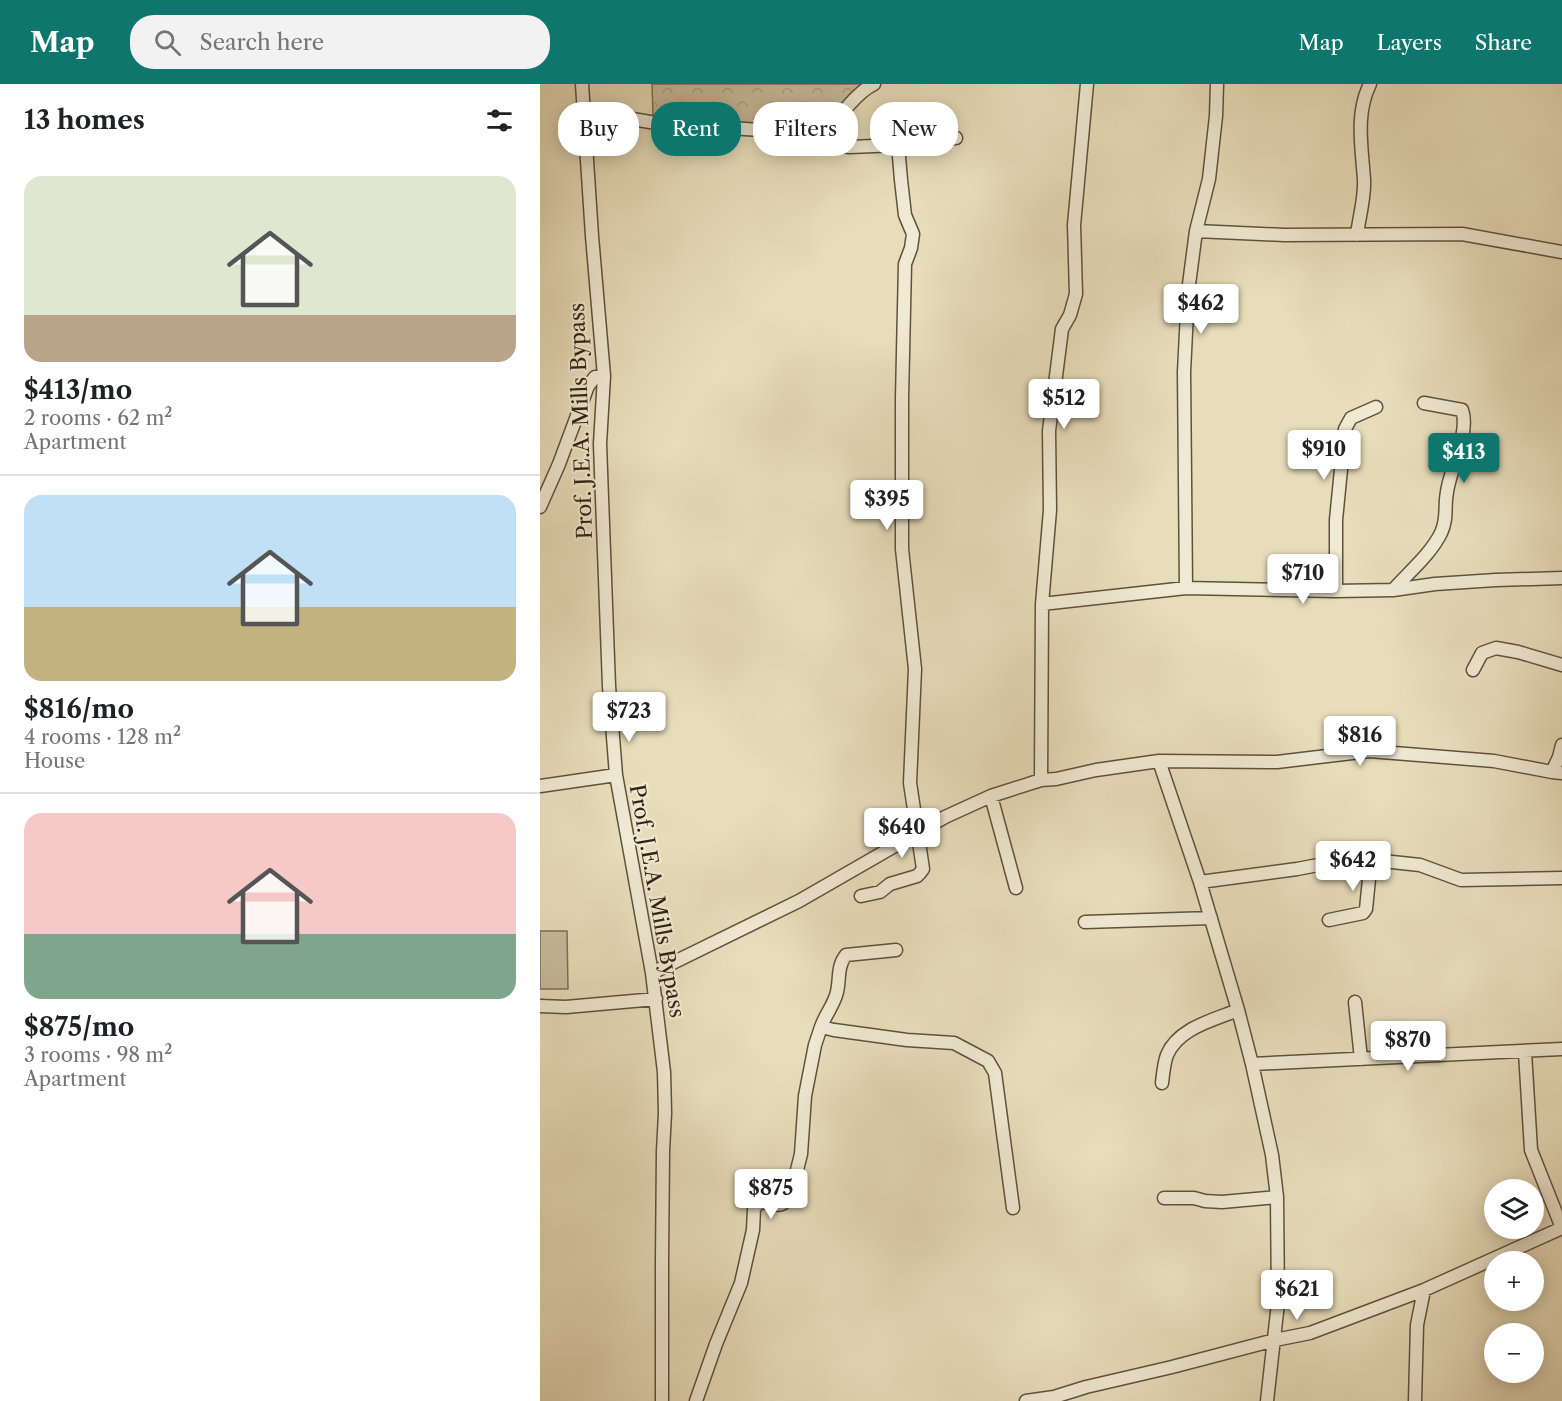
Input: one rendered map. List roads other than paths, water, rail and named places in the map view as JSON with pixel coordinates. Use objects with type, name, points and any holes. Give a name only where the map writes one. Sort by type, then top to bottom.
[{"type":"street","name":"Prof. J.E.A. Mills Bypass","points":[[582,84],[584,102]]},
{"type":"street","points":[[852,102],[874,84]]},
{"type":"street","points":[[1041,780],[1042,604],[1050,510],[1049,432],[1062,329],[1070,315],[1076,294],[1074,225],[1087,84]]},
{"type":"street","points":[[1186,588],[1184,372],[1188,292],[1196,231],[1209,179],[1217,84]]},
{"type":"street","points":[[1357,235],[1364,181],[1360,119],[1370,84]]},
{"type":"street","points":[[639,120],[753,130]]},
{"type":"street","name":"Prof. J.E.A. Mills Bypass","points":[[588,156],[604,376],[600,444],[609,686],[616,775],[652,973],[664,1072],[662,1401]]},
{"type":"street","points":[[861,897],[880,891],[890,884],[916,876],[923,869],[910,783],[915,669],[902,549],[905,264],[913,234],[905,215],[899,156]]},
{"type":"street","points":[[1196,231],[1284,236],[1462,234],[1562,252]]},
{"type":"street","points":[[540,507],[559,464],[588,386],[595,377],[604,376]]},
{"type":"street","points":[[1393,590],[1430,551],[1440,534],[1446,518],[1447,492],[1465,417],[1462,410],[1424,403]]},
{"type":"street","points":[[1336,591],[1336,520],[1345,429],[1351,418],[1376,407]]},
{"type":"street","points":[[1042,604],[1186,588],[1393,590],[1435,584],[1562,578]]},
{"type":"street","points":[[1473,670],[1482,653],[1496,648],[1562,665]]},
{"type":"street","points":[[652,973],[799,901],[945,817],[991,796],[1041,780],[1159,761],[1277,762],[1369,751],[1494,761],[1557,772],[1562,745]]},
{"type":"street","points":[[1159,761],[1200,882],[1238,1010],[1272,1155],[1277,1197],[1278,1303],[1267,1401]]},
{"type":"street","points":[[540,786],[616,775]]},
{"type":"street","points":[[991,796],[1016,888]]},
{"type":"street","points":[[1200,882],[1297,869],[1354,858],[1420,865],[1461,880],[1562,878]]},
{"type":"street","points":[[1329,920],[1365,912],[1371,859]]},
{"type":"street","points":[[1085,922],[1210,918]]},
{"type":"street","points":[[696,1401],[741,1283],[753,1230],[754,1209],[759,1202],[768,1202],[775,1206],[781,1205],[789,1199],[791,1194],[801,1154],[805,1096],[815,1045],[824,1016],[835,999],[840,967],[846,955],[896,950]]},
{"type":"street","points":[[540,1006],[566,1007],[656,999]]},
{"type":"street","points":[[1355,1002],[1361,1059]]},
{"type":"street","points":[[1162,1083],[1167,1054],[1175,1042],[1190,1030],[1238,1010]]},
{"type":"street","points":[[821,1027],[896,1039],[954,1043],[988,1061],[995,1073],[1013,1208]]},
{"type":"street","points":[[1252,1064],[1562,1049]]},
{"type":"street","points":[[1026,1401],[1054,1397],[1275,1340],[1310,1334],[1424,1290],[1562,1228],[1531,1150],[1525,1052]]},
{"type":"street","points":[[1164,1198],[1194,1198],[1222,1202],[1277,1197]]},
{"type":"street","points":[[1415,1401],[1417,1325],[1424,1290]]}]
